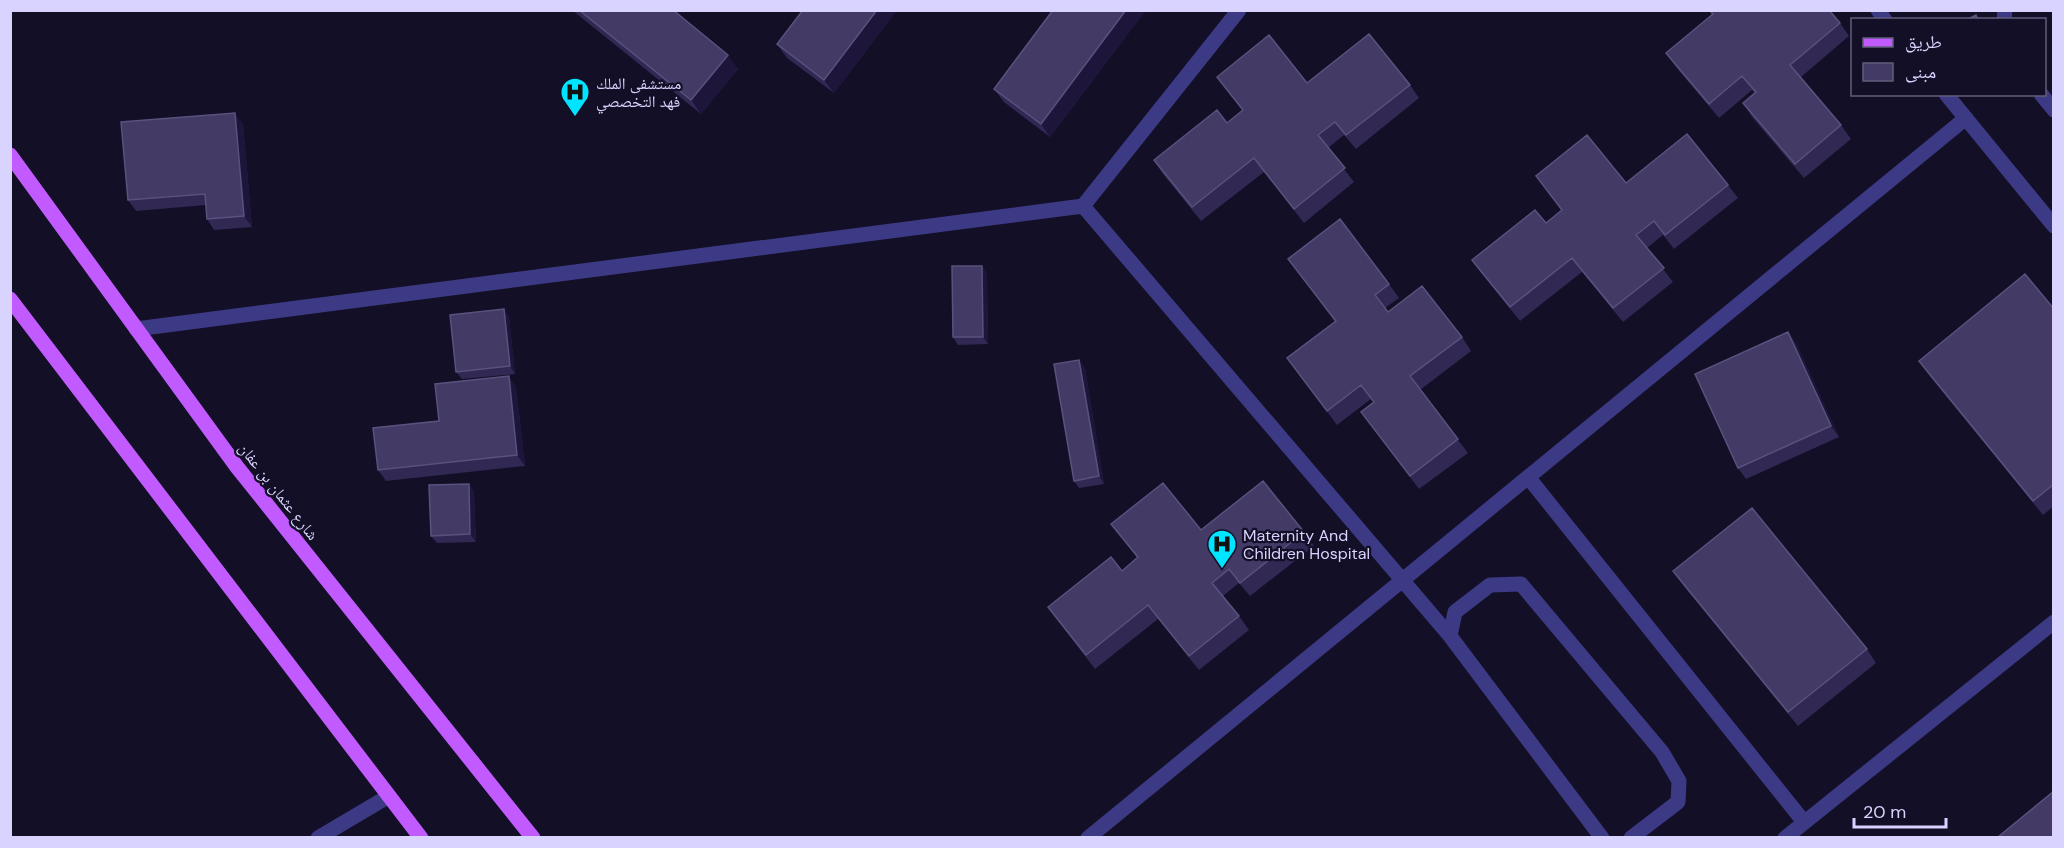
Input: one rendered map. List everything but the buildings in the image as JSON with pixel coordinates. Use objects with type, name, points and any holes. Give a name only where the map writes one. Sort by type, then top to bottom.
[{"type":"main road","name":"شارع عثمان بن عفان","points":[[10,155],[237,467],[533,837]]},
{"type":"main road","points":[[10,299],[421,837]]},
{"type":"street","points":[[136,329],[1083,206],[1239,10]]},
{"type":"street","points":[[1948,96],[2054,226]]},
{"type":"street","points":[[2043,96],[2054,110]]},
{"type":"street","points":[[1088,837],[1965,118]]},
{"type":"street","points":[[1083,206],[1450,636],[1602,837]]},
{"type":"street","points":[[1528,477],[1804,822]]},
{"type":"street","points":[[1450,636],[1455,612],[1490,585],[1521,584],[1662,752],[1679,781],[1678,802],[1631,837]]},
{"type":"street","points":[[1785,837],[2054,622]]},
{"type":"street","points":[[320,837],[389,796]]},
{"type":"place","name":"مستشفى الملك فهد التخصصي","points":[[575,118]]},
{"type":"place","name":"Maternity And Children Hospital","points":[[1222,570]]}]
